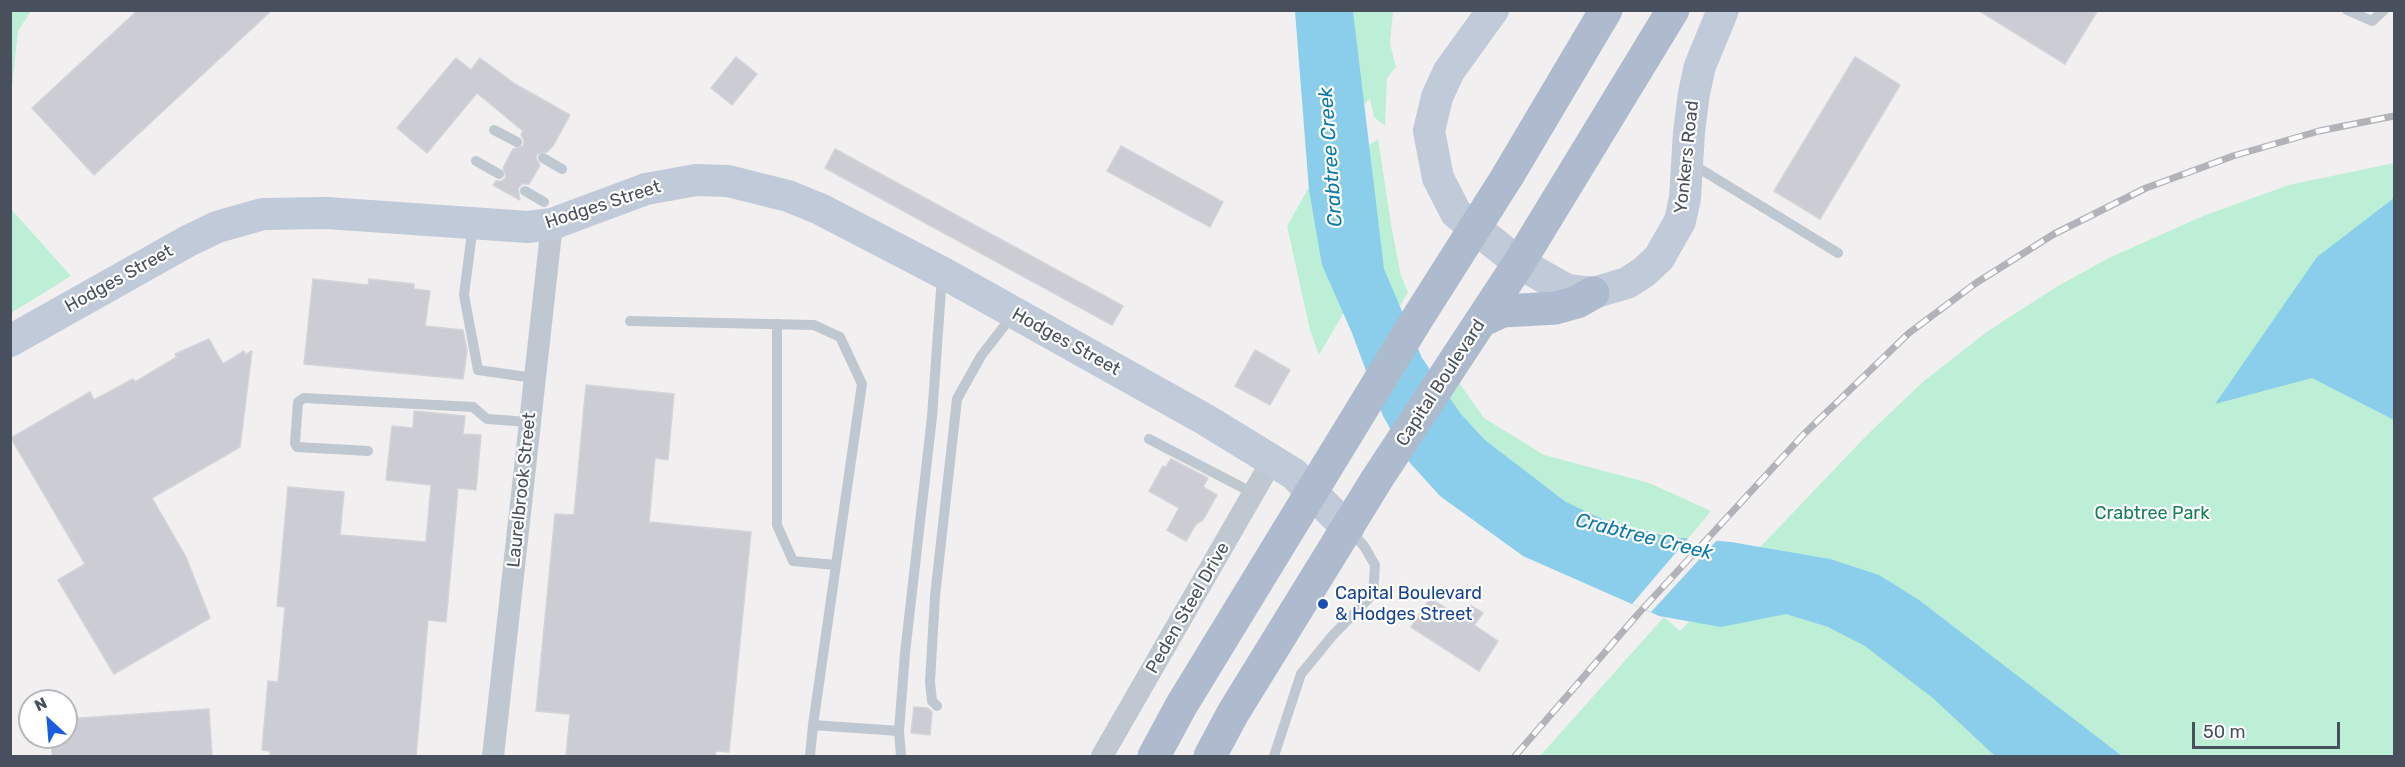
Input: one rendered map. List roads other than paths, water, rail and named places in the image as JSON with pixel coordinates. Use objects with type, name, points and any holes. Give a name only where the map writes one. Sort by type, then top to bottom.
[{"type":"main road","name":"Capital Boulevard","points":[[1210,756],[1233,713],[1377,479],[1477,328],[1496,245],[1606,10]]},
{"type":"main road","name":"Capital Boulevard","points":[[1154,756],[1444,275],[1496,245],[1673,10]]},
{"type":"main road","points":[[1477,328],[1503,311],[1556,308],[1577,302],[1593,293]]},
{"type":"street","name":"Yonkers Road","points":[[1493,10],[1449,71],[1437,96],[1429,131],[1438,178],[1445,196],[1456,213],[1496,245],[1567,290],[1593,293],[1627,283],[1644,272],[1659,258],[1680,221],[1685,198],[1686,161],[1700,66],[1723,10]]},
{"type":"street","name":"Hodges Street","points":[[10,341],[159,256],[217,227],[263,214],[290,212],[506,228],[548,213],[646,189],[696,180],[728,182],[788,196],[820,209],[1014,313],[1273,459],[1294,474],[1348,529]]},
{"type":"street","name":"Laurelbrook Street","points":[[493,756],[534,378],[548,213]]},
{"type":"street","name":"Peden Steel Drive","points":[[1102,756],[1273,459]]},
{"type":"lane","points":[[2347,10],[2372,21],[2384,10]]},
{"type":"lane","points":[[494,130],[517,142]]},
{"type":"lane","points":[[543,158],[562,169]]},
{"type":"lane","points":[[476,161],[499,174]]},
{"type":"lane","points":[[1686,161],[1838,253]]},
{"type":"lane","points":[[525,190],[548,213]]},
{"type":"lane","points":[[473,225],[464,295],[478,370],[534,378]]},
{"type":"lane","points":[[902,756],[899,731],[905,653],[932,417],[942,273]]},
{"type":"lane","points":[[937,706],[932,701],[930,682],[934,607],[957,399],[981,356],[1014,313]]},
{"type":"lane","points":[[630,321],[814,325],[840,337],[862,384],[810,756]]},
{"type":"lane","points":[[777,324],[777,525],[793,561],[835,565]]},
{"type":"lane","points":[[368,451],[297,447],[295,443],[298,402],[304,398],[473,407],[488,419],[529,422]]},
{"type":"lane","points":[[1149,440],[1253,494]]},
{"type":"lane","points":[[1274,756],[1301,674],[1333,634],[1373,594],[1375,565],[1364,546],[1348,529]]},
{"type":"lane","points":[[813,725],[899,731]]},
{"type":"water","name":"Crabtree Creek","points":[[1295,11],[1353,11],[1384,269],[1422,358],[1461,414],[1485,440],[1566,502],[1609,522],[1671,537],[1731,542],[1830,559],[1879,575],[1919,600],[2122,756],[1995,756],[1934,699],[1865,646],[1828,627],[1786,614],[1721,627],[1659,616],[1523,556],[1440,496],[1410,463],[1383,416],[1352,333],[1322,265],[1309,190]]},
{"type":"water","points":[[2394,198],[2394,420],[2312,378],[2215,404],[2317,257]]},
{"type":"railway","points":[[1515,756],[1638,614],[1804,434],[1909,333],[1976,283],[2054,234],[2146,188],[2233,156],[2319,131],[2394,116]]},
{"type":"place","name":"Capital Boulevard & Hodges Street","points":[[1323,604]]},
{"type":"park label","name":"Crabtree Park","points":[[2152,514]]}]
